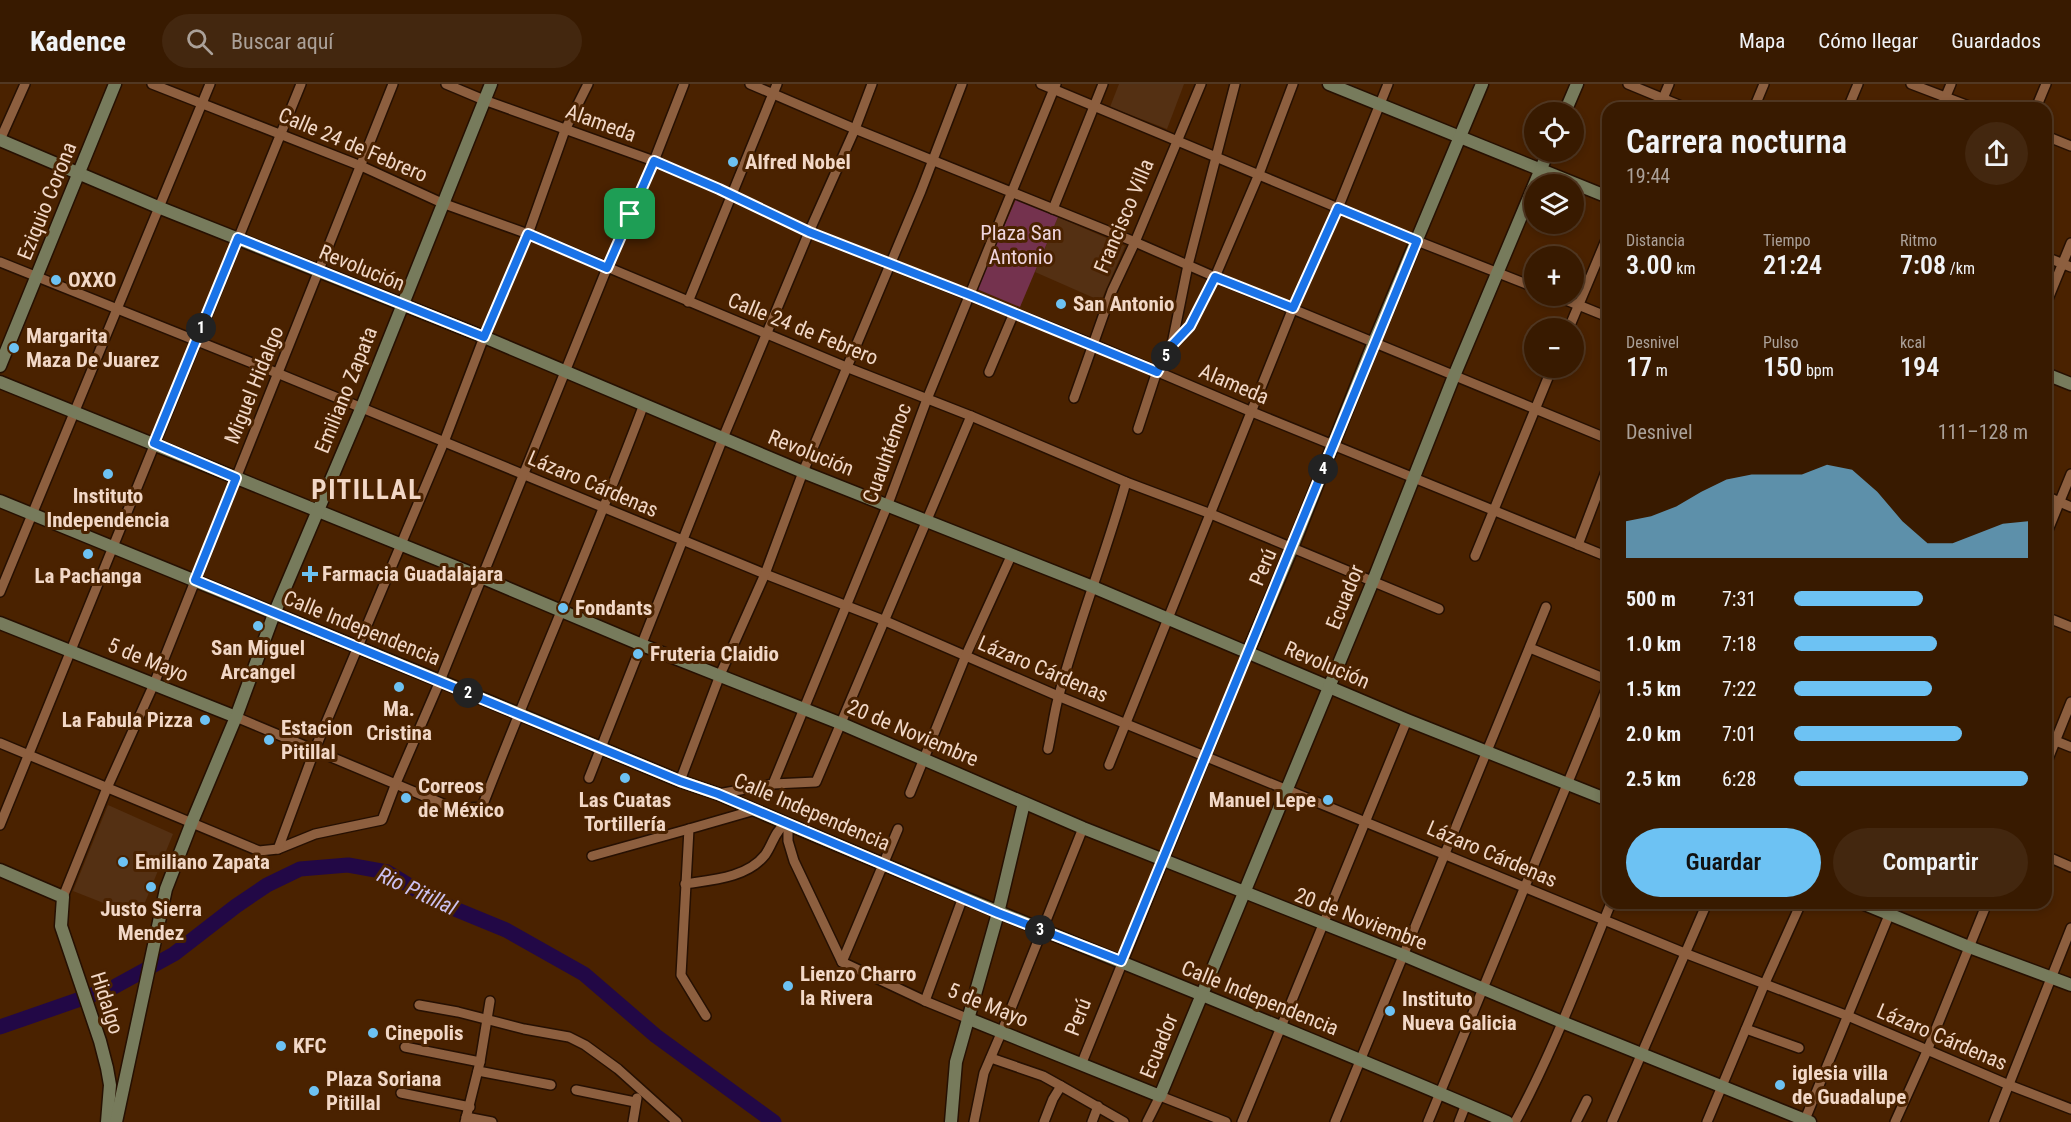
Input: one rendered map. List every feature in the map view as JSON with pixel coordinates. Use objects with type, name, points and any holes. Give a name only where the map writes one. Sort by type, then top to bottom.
[{"type":"street","points":[[0,140],[25,84]]},
{"type":"street","name":"Eziquio Corona","points":[[0,366],[115,84]]},
{"type":"street","name":"Calle 24 de Febrero","points":[[153,84],[361,166],[442,202],[528,234],[846,367],[971,416],[1126,483],[1211,514],[1439,609]]},
{"type":"street","points":[[0,592],[210,84]]},
{"type":"street","points":[[0,825],[301,84]]},
{"type":"street","name":"Miguel Hidalgo","points":[[63,897],[107,788],[154,684],[393,84]]},
{"type":"street","name":"Alameda","points":[[446,84],[565,130],[654,161],[809,232],[1095,345],[1252,412],[1602,555]]},
{"type":"street","name":"Emiliano Zapata","points":[[116,1122],[166,889],[236,717],[274,614],[361,409],[490,84]]},
{"type":"street","points":[[278,849],[315,749],[402,545],[484,337],[528,234],[565,130],[588,84]]},
{"type":"street","points":[[0,743],[259,851],[278,849],[315,834],[382,820],[684,84]]},
{"type":"street","points":[[750,84],[1602,437]]},
{"type":"street","points":[[688,302],[777,84]]},
{"type":"street","points":[[589,778],[723,438],[872,84]]},
{"type":"street","points":[[680,781],[720,675],[765,574],[803,472],[963,84]]},
{"type":"street","points":[[1041,84],[1055,87],[1215,157],[1524,283]]},
{"type":"street","points":[[1053,209],[1103,84]]},
{"type":"street","name":"Francisco Villa","points":[[1074,398],[1095,345],[1112,291],[1202,84]]},
{"type":"street","points":[[1172,345],[1188,265],[1235,84]]},
{"type":"street","points":[[1138,429],[1157,372],[1172,345],[1190,326],[1215,277],[1293,84]]},
{"type":"street","points":[[1329,84],[1602,195]]},
{"type":"street","points":[[1109,765],[1293,308],[1338,208],[1388,84]]},
{"type":"street","name":"Perú","points":[[1080,1065],[1374,342],[1482,84]]},
{"type":"street","points":[[1569,102],[1577,84]]},
{"type":"street","points":[[1628,84],[1672,102]]},
{"type":"street","points":[[1661,102],[1669,84]]},
{"type":"street","points":[[1756,102],[1764,84]]},
{"type":"street","points":[[1850,102],[1858,84]]},
{"type":"street","points":[[1911,84],[1959,102]]},
{"type":"street","points":[[1944,102],[1951,84]]},
{"type":"street","points":[[2038,102],[2046,84]]},
{"type":"street","name":"Cuauhtémoc","points":[[773,784],[1055,87]]},
{"type":"street","points":[[2052,138],[2071,146]]},
{"type":"street","name":"Revolución","points":[[0,140],[158,207],[484,337],[803,472],[1093,587],[1407,720],[1602,797]]},
{"type":"street","name":"Ecuador","points":[[1148,1122],[1330,686],[1454,376],[1544,162]]},
{"type":"street","points":[[2052,293],[2067,265],[2071,243]]},
{"type":"street","points":[[1584,292],[1602,249]]},
{"type":"street","points":[[2052,259],[2067,265]]},
{"type":"street","name":"Lázaro Cárdenas","points":[[0,262],[524,474],[682,541],[883,620],[1058,696],[1687,954],[1765,982],[2071,1109]]},
{"type":"street","points":[[1583,306],[1602,314]]},
{"type":"street","points":[[989,372],[1014,313]]},
{"type":"street","points":[[2052,376],[2071,384]]},
{"type":"street","points":[[1475,556],[1548,378]]},
{"type":"street","name":"20 de Noviembre","points":[[0,382],[154,443],[642,645],[804,708],[1083,828],[1403,955],[1806,1121]]},
{"type":"street","points":[[518,715],[605,508],[644,404]]},
{"type":"street","points":[[718,794],[773,784],[816,782],[971,416]]},
{"type":"street","points":[[2052,521],[2071,474]]},
{"type":"street","points":[[1578,545],[1602,482]]},
{"type":"street","points":[[1048,749],[1058,696],[1126,483]]},
{"type":"street","points":[[2052,499],[2071,507]]},
{"type":"street","name":"Calle Independencia","points":[[0,501],[518,715],[680,781],[718,794],[998,913],[1361,1059],[1507,1122]]},
{"type":"street","points":[[910,793],[966,656],[1012,554]]},
{"type":"street","points":[[1335,1122],[1546,607]]},
{"type":"street","points":[[2052,619],[2071,627]]},
{"type":"street","name":"5 de Mayo","points":[[0,623],[315,749],[455,809],[482,807],[518,715]]},
{"type":"street","points":[[1530,648],[1602,678]]},
{"type":"street","points":[[1428,1122],[1602,700]]},
{"type":"street","points":[[2052,750],[2071,702]]},
{"type":"street","points":[[1242,1122],[1407,720]]},
{"type":"street","points":[[2052,739],[2071,747]]},
{"type":"street","points":[[951,1122],[956,1062],[998,913],[1024,803]]},
{"type":"street","points":[[592,856],[755,810]]},
{"type":"street","points":[[685,884],[720,879],[750,868],[765,855],[774,835],[787,824]]},
{"type":"street","points":[[787,824],[788,841],[794,861],[842,962]]},
{"type":"street","points":[[974,1122],[984,1073],[1083,828]]},
{"type":"street","points":[[689,829],[681,975],[706,1016]]},
{"type":"street","points":[[842,962],[897,829]]},
{"type":"street","points":[[2052,859],[2071,867]]},
{"type":"street","points":[[0,870],[63,897]]},
{"type":"street","name":"Hidalgo","points":[[63,897],[61,926],[96,1028],[107,1068],[110,1085],[106,1122]]},
{"type":"street","points":[[925,1001],[963,897]]},
{"type":"street","points":[[1515,1122],[1562,1022],[1609,909]]},
{"type":"street","points":[[1612,1122],[1705,909]]},
{"type":"street","points":[[1707,1122],[1765,982],[1799,909]]},
{"type":"street","points":[[1806,1121],[1892,909]]},
{"type":"street","points":[[1894,909],[1968,947],[2071,985]]},
{"type":"street","points":[[1895,1122],[1927,1051],[1984,909]]},
{"type":"street","points":[[1994,1122],[2071,928]]},
{"type":"street","name":"5 de Mayo","points":[[842,962],[925,1001],[1226,1122]]},
{"type":"street","points":[[490,1001],[479,1066],[466,1120],[492,1122]]},
{"type":"street","points":[[419,1005],[524,1029],[569,1036],[585,1045],[641,1088],[677,1122]]},
{"type":"street","points":[[1746,1029],[1799,1048]]},
{"type":"street","points":[[405,1047],[551,1085]]},
{"type":"street","points":[[991,1058],[1043,1076],[1124,1122]]},
{"type":"street","points":[[1044,1122],[1061,1086]]},
{"type":"street","points":[[633,1122],[635,1102],[641,1088]]},
{"type":"street","points":[[576,1090],[635,1102]]},
{"type":"street","points":[[401,1093],[470,1107]]},
{"type":"street","points":[[1576,1122],[1587,1100]]},
{"type":"street","points":[[1459,1122],[1466,1104]]},
{"type":"street","points":[[1092,1122],[1098,1106]]},
{"type":"shaded area","points":[[1119,84],[1184,84],[1167,129],[1110,107]]},
{"type":"shaded area","points":[[1058,217],[1125,246],[1101,301],[1035,272]]},
{"type":"shaded area","name":"Emiliano Zapata","points":[[108,805],[173,834],[139,917],[73,891]]},
{"type":"green space","name":"Plaza San Antonio","points":[[1016,199],[1058,217],[1020,307],[977,289]]},
{"type":"waterway","name":"Rio Pitillal","points":[[0,1027],[112,988],[174,954],[267,885],[300,869],[348,865],[387,872],[433,900],[506,930],[584,974],[656,1036],[774,1122]]},
{"type":"place","name":"Alfred Nobel","points":[[733,162]]},
{"type":"place","name":"OXXO","points":[[56,280]]},
{"type":"place","name":"San Antonio","points":[[1061,304]]},
{"type":"place","name":"Margarita Maza De Juarez","points":[[14,348]]},
{"type":"place","name":"Instituto Independencia","points":[[108,474]]},
{"type":"place","name":"La Pachanga","points":[[88,554]]},
{"type":"place","name":"Farmacia Guadalajara","points":[[310,574]]},
{"type":"place","name":"Fondants","points":[[563,608]]},
{"type":"place","name":"San Miguel Arcangel","points":[[258,626]]},
{"type":"place","name":"Fruteria Claidio","points":[[638,654]]},
{"type":"place","name":"Ma. Cristina","points":[[399,687]]},
{"type":"place","name":"La Fabula Pizza","points":[[205,720]]},
{"type":"place","name":"Estacion Pitillal","points":[[269,740]]},
{"type":"place","name":"Las Cuatas Tortillería","points":[[625,778]]},
{"type":"place","name":"Correos de México","points":[[406,798]]},
{"type":"place","name":"Manuel Lepe","points":[[1328,800]]},
{"type":"place","name":"Emiliano Zapata","points":[[123,862]]},
{"type":"place","name":"Justo Sierra Mendez","points":[[151,887]]},
{"type":"place","name":"Lienzo Charro la Rivera","points":[[788,986]]},
{"type":"place","name":"Instituto Nueva Galicia","points":[[1390,1011]]},
{"type":"place","name":"Cinepolis","points":[[373,1033]]},
{"type":"place","name":"KFC","points":[[281,1046]]},
{"type":"place","name":"iglesia villa de Guadalupe","points":[[1780,1085]]},
{"type":"place","name":"Plaza Soriana Pitillal","points":[[314,1091]]},
{"type":"district","name":"PITILLAL","points":[[367,490]]},
{"type":"route","points":[[654,161],[809,232],[889,262],[1157,372],[1172,345],[1190,326],[1215,277],[1293,308],[1338,208],[1417,241],[1121,961],[998,913],[718,794],[680,781],[518,715],[195,580],[236,478],[154,443],[238,238],[484,337],[528,234],[607,268],[630,214],[654,161]]}]
